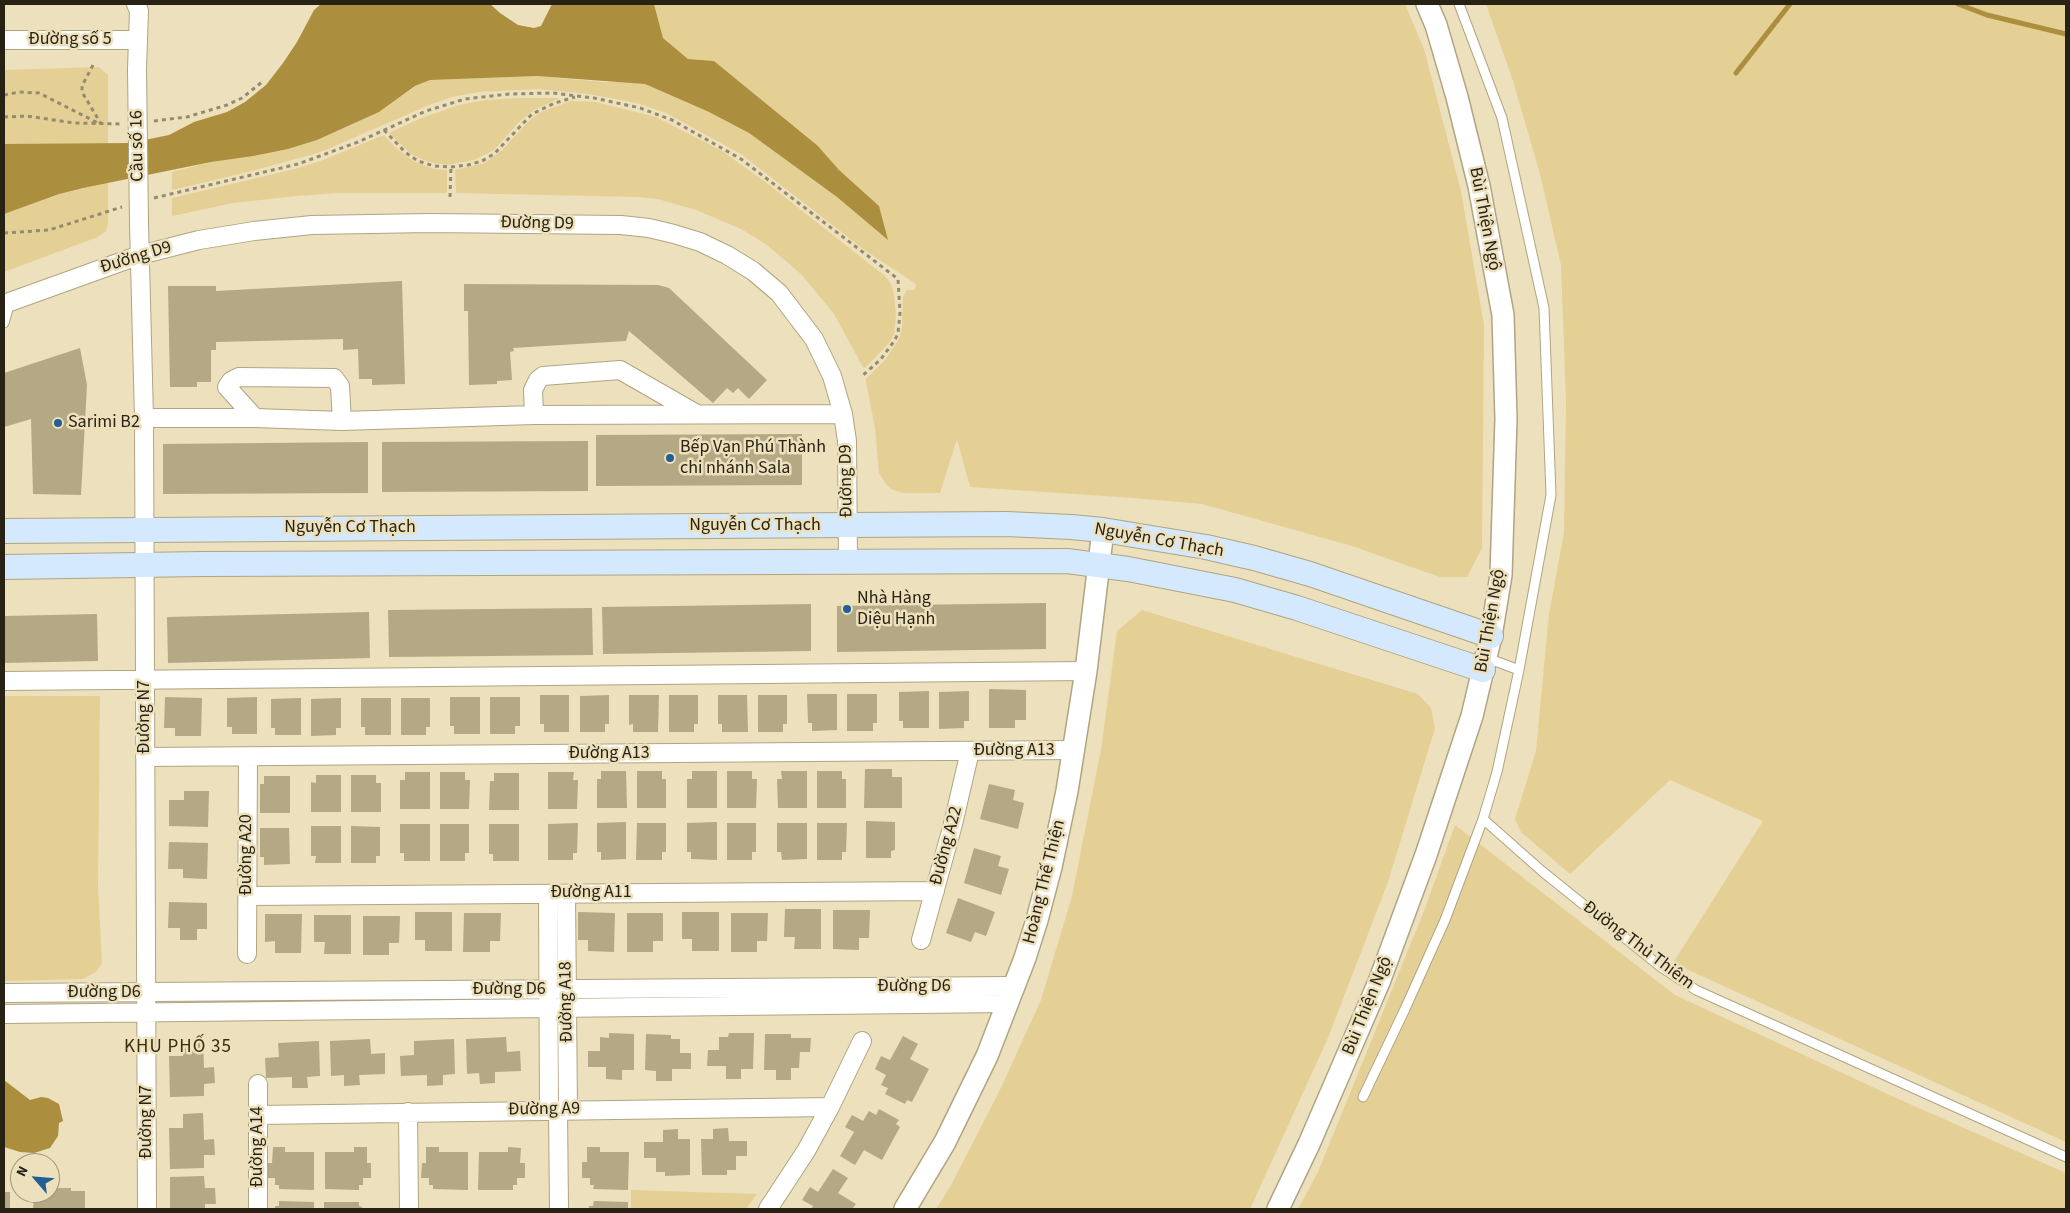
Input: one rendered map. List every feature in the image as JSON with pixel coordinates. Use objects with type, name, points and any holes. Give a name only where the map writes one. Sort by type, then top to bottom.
[{"type":"main road","name":"Nguyễn Cơ Thạch","points":[[4,531],[1007,524],[1103,530],[1206,547],[1310,574],[1487,654]]},
{"type":"main road","name":"Nguyễn Cơ Thạch","points":[[4,567],[1067,561],[1198,582],[1235,590],[1297,608],[1487,654]]},
{"type":"street","name":"Cầu số 16","points":[[136,4],[139,11],[137,40],[139,224]]},
{"type":"street","name":"Bùi Thiện Ngộ","points":[[1278,1209],[1313,1136],[1379,982],[1426,855],[1472,716],[1487,654],[1501,575],[1506,419],[1503,315],[1477,177],[1452,79],[1436,25],[1427,4]]},
{"type":"street","name":"Đường số 5","points":[[4,40],[137,40]]},
{"type":"street","name":"Đường D9","points":[[7,303],[140,255],[199,240],[254,231],[312,225],[430,223],[621,225],[648,228],[700,242],[727,254],[753,271],[779,293],[814,339],[832,376],[843,414],[848,465],[848,561]]},
{"type":"street","name":"Đường N7","points":[[139,224],[144,418],[148,1209]]},
{"type":"street","points":[[534,415],[533,390],[538,380],[543,376],[620,370],[695,413]]},
{"type":"street","points":[[256,418],[228,387],[231,381],[239,377],[334,378],[340,386],[342,421]]},
{"type":"street","points":[[144,418],[256,418],[342,421],[534,415],[843,414]]},
{"type":"street","name":"Hoàng Thế Thiện","points":[[905,1209],[945,1142],[970,1094],[1025,958],[1051,867],[1074,750],[1086,671],[1103,530]]},
{"type":"street","points":[[4,681],[1086,671]]},
{"type":"street","name":"Đường A13","points":[[145,757],[1074,750]]},
{"type":"street","name":"Đường A22","points":[[921,940],[970,751]]},
{"type":"street","name":"Đường A20","points":[[247,954],[248,756]]},
{"type":"street","name":"Đường A11","points":[[247,896],[935,891]]},
{"type":"street","name":"Đường A18","points":[[548,894],[549,1008],[558,1110],[559,1209]]},
{"type":"street","name":"Đường A18","points":[[558,1110],[568,1008],[566,894]]},
{"type":"street","name":"Đường D6","points":[[4,993],[567,989],[1011,995]]},
{"type":"street","name":"Đường D6","points":[[4,1014],[568,1008],[1011,995]]},
{"type":"street","points":[[768,1209],[806,1151],[862,1041]]},
{"type":"street","name":"Đường A14","points":[[258,1084],[258,1209]]},
{"type":"street","name":"Đường A9","points":[[258,1115],[830,1107]]},
{"type":"street","points":[[408,1112],[409,1209]]},
{"type":"lane","points":[[1363,1097],[1445,920],[1464,873],[1498,772],[1551,495],[1544,308],[1502,118],[1459,4]]},
{"type":"lane","points":[[4,323],[7,303]]},
{"type":"lane","points":[[1487,654],[1519,670]]},
{"type":"lane","name":"Đường Thủ Thiêm","points":[[1483,819],[1599,918],[1662,967],[1696,990],[2066,1157]]},
{"type":"path","points":[[4,95],[19,92],[39,93],[101,124],[82,92],[82,86],[93,65]]},
{"type":"path","points":[[148,200],[298,164],[335,151],[426,111],[465,99],[530,92],[578,96],[619,103],[656,113],[724,148],[761,173],[898,279],[900,313],[898,333],[885,354],[861,377]]},
{"type":"path","points":[[384,130],[405,152],[418,161],[434,166],[468,165],[488,157],[505,144],[532,114],[578,96]]},
{"type":"path","points":[[450,197],[451,167]]},
{"type":"path","points":[[4,232],[49,230],[66,226],[94,214],[130,205]]},
{"type":"shaded area","points":[[321,4],[490,4],[518,25],[534,28],[541,26],[552,4],[654,4],[663,38],[688,59],[714,61],[818,146],[839,170],[879,206],[888,240],[837,197],[749,133],[709,112],[645,84],[537,76],[430,80],[415,86],[379,112],[317,140],[288,149],[211,162],[83,188],[59,194],[4,214],[4,144],[130,143],[169,135],[194,122],[227,112],[245,102],[266,85],[297,42],[314,10]]},
{"type":"shaded area","points":[[654,4],[1405,4],[1424,49],[1461,191],[1484,325],[1482,548],[1467,577],[1440,577],[1352,546],[1202,504],[970,487],[957,439],[940,493],[903,493],[891,489],[879,473],[875,428],[866,379],[885,360],[899,339],[902,328],[903,297],[907,290],[915,290],[916,284],[866,251],[741,154],[666,113],[637,103],[588,94],[538,89],[479,92],[452,97],[429,105],[321,152],[172,190],[172,172],[211,162],[288,149],[317,140],[379,112],[416,86],[430,80],[537,76],[604,82],[630,82],[645,84],[709,112],[749,133],[837,197],[887,239],[839,170],[818,146],[714,61],[688,59],[663,38]]},
{"type":"shaded area","points":[[1486,4],[2066,4],[2066,1142],[1673,963],[1763,821],[1670,780],[1570,874],[1521,832],[1515,819],[1536,751],[1549,614],[1564,533],[1566,402],[1561,265],[1540,174],[1513,81]]},
{"type":"shaded area","points":[[99,67],[108,75],[108,223],[106,231],[98,237],[4,272],[4,70]]},
{"type":"shaded area","points":[[560,98],[534,110],[518,123],[494,150],[474,160],[447,165],[428,162],[411,154],[389,133],[419,119],[459,105],[486,100]]},
{"type":"shaded area","points":[[571,101],[596,102],[656,117],[722,151],[764,181],[885,276],[891,284],[894,294],[896,316],[894,334],[889,343],[865,368],[863,367],[834,314],[802,275],[767,245],[741,229],[696,210],[658,199],[639,197],[456,193],[455,170],[485,163],[502,150],[530,120],[541,112]]},
{"type":"shaded area","points":[[384,135],[394,146],[413,161],[434,169],[447,170],[447,193],[337,193],[296,196],[233,203],[172,216],[172,198],[295,169],[323,160]]},
{"type":"shaded area","points":[[1142,610],[1418,694],[1431,708],[1435,728],[1388,882],[1328,1038],[1250,1209],[936,1209],[950,1187],[999,1092],[1041,1000],[1072,896],[1101,750],[1117,631]]},
{"type":"shaded area","points":[[4,696],[100,696],[98,886],[102,963],[96,972],[83,979],[4,981]]},
{"type":"shaded area","points":[[1455,825],[1675,995],[1894,1097],[2066,1173],[2066,1209],[1298,1209],[1318,1172],[1424,911]]},
{"type":"shaded area","points":[[4,1080],[30,1100],[41,1097],[48,1098],[59,1104],[63,1121],[59,1123],[58,1136],[50,1148],[34,1153],[20,1152],[4,1147]]},
{"type":"shaded area","points":[[631,1190],[757,1194],[746,1209],[631,1209]]},
{"type":"building","points":[[402,281],[405,384],[372,385],[372,379],[359,379],[358,349],[343,350],[343,339],[216,342],[216,350],[211,350],[211,382],[197,382],[197,387],[170,387],[168,286],[216,286],[216,291]]},
{"type":"building","points":[[464,284],[658,285],[669,288],[767,380],[749,399],[738,388],[733,393],[727,388],[713,403],[629,331],[626,341],[513,348],[514,351],[510,352],[512,380],[497,381],[497,384],[469,385],[468,311],[464,311]]},
{"type":"building","name":"Sarimi B2","points":[[80,348],[87,385],[81,495],[33,494],[31,419],[4,427],[4,373]]},
{"type":"building","points":[[802,434],[802,485],[596,486],[596,435]]},
{"type":"building","points":[[588,441],[588,491],[382,492],[382,442]]},
{"type":"building","points":[[368,442],[368,493],[163,494],[163,444]]},
{"type":"building","points":[[1046,603],[1046,649],[837,652],[837,606]]},
{"type":"building","points":[[811,604],[811,651],[603,654],[602,607]]},
{"type":"building","points":[[592,608],[593,655],[389,657],[388,610]]},
{"type":"building","points":[[369,612],[370,658],[168,663],[167,617]]},
{"type":"building","points":[[97,614],[98,661],[4,663],[4,616]]},
{"type":"building","points":[[989,689],[1026,690],[1026,720],[1015,720],[1015,728],[989,728]]},
{"type":"building","points":[[929,691],[929,728],[903,728],[903,721],[899,721],[899,692]]},
{"type":"building","points":[[969,691],[969,721],[964,721],[964,728],[939,729],[939,692]]},
{"type":"building","points":[[807,694],[837,694],[837,730],[812,731],[812,723],[808,723]]},
{"type":"building","points":[[847,694],[877,694],[877,723],[873,723],[873,731],[847,731]]},
{"type":"building","points":[[540,695],[569,695],[569,732],[544,732],[544,724],[540,724]]},
{"type":"building","points":[[609,695],[609,724],[605,724],[605,732],[580,732],[580,696]]},
{"type":"building","points":[[629,695],[659,695],[658,732],[633,732],[633,724],[629,725]]},
{"type":"building","points":[[669,695],[698,695],[698,724],[694,724],[694,732],[669,732]]},
{"type":"building","points":[[718,695],[747,695],[748,732],[722,732],[722,724],[718,724]]},
{"type":"building","points":[[758,695],[787,695],[787,724],[783,724],[783,732],[758,732]]},
{"type":"building","points":[[165,697],[202,698],[201,736],[175,736],[175,728],[164,728]]},
{"type":"building","points":[[257,697],[257,734],[232,734],[232,727],[227,727],[227,698]]},
{"type":"building","points":[[450,697],[480,697],[480,734],[454,734],[454,726],[450,726]]},
{"type":"building","points":[[490,697],[520,697],[520,726],[515,726],[515,734],[490,734]]},
{"type":"building","points":[[301,698],[301,735],[275,735],[275,728],[271,728],[271,699]]},
{"type":"building","points":[[341,698],[341,728],[336,728],[336,735],[311,736],[311,699]]},
{"type":"building","points":[[361,698],[391,698],[391,735],[365,735],[365,727],[361,727]]},
{"type":"building","points":[[401,698],[430,698],[430,727],[426,727],[426,735],[401,735]]},
{"type":"building","points":[[865,769],[892,769],[892,777],[902,777],[902,808],[864,808]]},
{"type":"building","points":[[601,771],[626,771],[627,808],[597,808],[597,779],[601,779]]},
{"type":"building","points":[[637,771],[662,771],[662,779],[666,779],[666,808],[637,808]]},
{"type":"building","points":[[692,771],[717,771],[717,808],[687,808],[687,779],[692,779]]},
{"type":"building","points":[[727,771],[752,771],[752,779],[757,779],[756,808],[727,808]]},
{"type":"building","points":[[781,771],[807,771],[807,808],[778,808],[777,779],[782,779]]},
{"type":"building","points":[[817,771],[842,771],[842,779],[846,779],[846,808],[817,808]]},
{"type":"building","points":[[405,772],[430,772],[430,809],[400,809],[400,780],[405,780]]},
{"type":"building","points":[[440,772],[465,772],[465,780],[470,780],[469,809],[440,809]]},
{"type":"building","points":[[548,772],[574,772],[573,780],[578,780],[577,809],[548,809]]},
{"type":"building","points":[[494,773],[519,773],[519,810],[489,810],[490,781],[494,781]]},
{"type":"building","points":[[316,775],[341,775],[341,812],[311,812],[311,782],[316,783]]},
{"type":"building","points":[[351,775],[376,775],[376,783],[381,783],[381,812],[351,812]]},
{"type":"building","points":[[264,776],[290,776],[290,813],[260,813],[260,784],[264,784]]},
{"type":"building","points":[[989,784],[1015,790],[1013,800],[1024,803],[1018,829],[980,819]]},
{"type":"building","points":[[184,791],[209,791],[208,827],[169,826],[169,800],[184,800]]},
{"type":"building","points":[[866,821],[895,822],[895,850],[891,851],[891,858],[866,858]]},
{"type":"building","points":[[626,822],[626,859],[601,860],[601,852],[597,852],[597,823]]},
{"type":"building","points":[[717,822],[717,860],[691,859],[691,852],[687,852],[687,823]]},
{"type":"building","points":[[578,823],[577,853],[573,853],[573,860],[548,860],[548,824]]},
{"type":"building","points":[[637,823],[666,823],[666,852],[662,852],[662,860],[636,860]]},
{"type":"building","points":[[727,823],[756,823],[756,852],[752,852],[752,860],[727,860]]},
{"type":"building","points":[[777,823],[807,823],[807,859],[782,860],[781,852],[777,852]]},
{"type":"building","points":[[817,823],[847,823],[846,852],[842,852],[842,860],[817,860]]},
{"type":"building","points":[[400,824],[430,824],[430,861],[404,861],[404,853],[400,853]]},
{"type":"building","points":[[440,824],[469,824],[469,853],[465,853],[465,861],[440,861]]},
{"type":"building","points":[[489,824],[519,824],[519,861],[493,861],[493,854],[489,854]]},
{"type":"building","points":[[311,826],[341,826],[341,863],[315,863],[316,856],[311,856]]},
{"type":"building","points":[[351,826],[380,827],[380,856],[376,856],[376,863],[351,863]]},
{"type":"building","points":[[260,828],[289,828],[290,864],[264,865],[264,857],[260,857]]},
{"type":"building","points":[[169,842],[208,843],[207,879],[183,878],[183,869],[168,869]]},
{"type":"building","points":[[974,848],[1001,856],[998,866],[1009,869],[1001,895],[964,883]]},
{"type":"building","points":[[958,898],[995,912],[986,936],[975,932],[971,942],[946,933]]},
{"type":"building","points":[[169,902],[207,903],[207,929],[197,929],[197,940],[180,940],[180,928],[168,928]]},
{"type":"building","points":[[785,909],[821,909],[821,949],[794,949],[795,937],[784,937]]},
{"type":"building","points":[[833,910],[870,910],[869,938],[859,938],[859,950],[833,949]]},
{"type":"building","points":[[415,912],[452,912],[452,951],[425,951],[425,940],[415,940]]},
{"type":"building","points":[[578,912],[615,913],[614,952],[588,951],[588,940],[578,940]]},
{"type":"building","points":[[682,912],[719,912],[719,951],[692,951],[692,939],[682,939]]},
{"type":"building","points":[[464,913],[501,913],[500,941],[490,941],[490,952],[463,952]]},
{"type":"building","points":[[627,913],[663,913],[663,941],[653,941],[653,952],[627,952]]},
{"type":"building","points":[[731,913],[768,913],[767,941],[757,941],[757,952],[731,952]]},
{"type":"building","points":[[265,914],[302,914],[301,953],[275,953],[275,941],[265,942]]},
{"type":"building","points":[[314,915],[351,915],[351,954],[324,954],[325,942],[314,942]]},
{"type":"building","points":[[363,916],[400,916],[399,943],[389,943],[389,955],[363,955]]},
{"type":"building","points":[[609,1033],[634,1034],[634,1070],[622,1070],[622,1080],[606,1079],[606,1067],[588,1067],[588,1051],[600,1051],[600,1037],[609,1038]]},
{"type":"building","points":[[729,1033],[754,1033],[753,1069],[741,1069],[741,1079],[726,1079],[726,1066],[707,1066],[708,1050],[719,1050],[719,1037],[728,1037]]},
{"type":"building","points":[[646,1034],[671,1035],[671,1039],[680,1039],[680,1053],[691,1053],[691,1069],[672,1069],[672,1081],[656,1081],[656,1071],[645,1070]]},
{"type":"building","points":[[765,1034],[791,1034],[791,1038],[811,1038],[810,1052],[800,1052],[799,1068],[791,1068],[791,1080],[776,1080],[776,1070],[764,1070]]},
{"type":"building","points":[[903,1036],[918,1044],[910,1059],[929,1069],[912,1102],[907,1100],[905,1104],[885,1094],[888,1088],[881,1085],[886,1075],[875,1069],[881,1056],[890,1060]]},
{"type":"building","points":[[506,1037],[507,1052],[520,1051],[521,1071],[495,1072],[495,1083],[480,1084],[479,1073],[467,1074],[466,1039]]},
{"type":"building","points":[[370,1039],[371,1054],[385,1053],[385,1074],[359,1075],[360,1085],[344,1086],[344,1075],[331,1076],[330,1041]]},
{"type":"building","points":[[454,1039],[455,1074],[443,1075],[443,1085],[427,1086],[427,1075],[401,1076],[400,1056],[414,1055],[414,1041]]},
{"type":"building","points":[[319,1041],[320,1076],[307,1077],[308,1088],[292,1088],[292,1077],[266,1078],[265,1058],[279,1057],[278,1043]]},
{"type":"building","points":[[183,1042],[203,1042],[204,1068],[214,1067],[215,1083],[204,1084],[204,1096],[170,1097],[169,1056],[183,1056]]},
{"type":"building","points":[[879,1109],[899,1120],[896,1124],[900,1127],[882,1160],[864,1150],[855,1165],[840,1156],[854,1132],[845,1127],[852,1115],[863,1121],[869,1111],[876,1115]]},
{"type":"building","points":[[203,1113],[204,1140],[214,1139],[215,1155],[204,1155],[204,1168],[170,1169],[169,1128],[183,1128],[183,1114]]},
{"type":"building","points":[[728,1128],[729,1141],[747,1141],[747,1156],[736,1156],[736,1170],[727,1170],[727,1175],[702,1175],[701,1139],[713,1139],[713,1129]]},
{"type":"building","points":[[678,1129],[678,1139],[690,1139],[690,1175],[665,1176],[665,1172],[656,1172],[656,1158],[644,1158],[644,1142],[663,1142],[663,1130]]},
{"type":"building","points":[[273,1147],[285,1147],[285,1152],[314,1152],[314,1190],[279,1189],[279,1185],[275,1185],[275,1178],[268,1178],[268,1163],[272,1163]]},
{"type":"building","points":[[354,1147],[367,1147],[367,1163],[371,1163],[371,1178],[363,1178],[363,1185],[359,1185],[359,1190],[325,1189],[325,1152],[354,1152]]},
{"type":"building","points":[[426,1147],[439,1147],[439,1152],[468,1152],[468,1190],[433,1189],[433,1185],[429,1185],[429,1178],[421,1178],[422,1163],[426,1163]]},
{"type":"building","points":[[508,1147],[521,1148],[520,1163],[525,1163],[525,1178],[517,1178],[517,1185],[513,1185],[513,1190],[478,1190],[479,1152],[508,1152]]},
{"type":"building","points":[[587,1147],[600,1147],[600,1152],[629,1152],[628,1190],[593,1189],[594,1185],[590,1185],[590,1178],[582,1178],[582,1162],[587,1162]]},
{"type":"building","points":[[833,1169],[848,1178],[838,1193],[856,1204],[852,1209],[811,1209],[813,1206],[802,1200],[810,1187],[818,1192]]},
{"type":"building","points":[[204,1176],[205,1188],[215,1188],[216,1204],[205,1204],[205,1209],[170,1209],[170,1177]]},
{"type":"building","points":[[60,1188],[71,1188],[71,1191],[85,1191],[85,1209],[33,1209],[33,1203],[60,1203]]},
{"type":"building","points":[[4,1192],[10,1192],[10,1209],[4,1209]]},
{"type":"building","points":[[279,1201],[314,1202],[314,1209],[275,1209],[275,1206],[279,1206]]},
{"type":"building","points":[[594,1201],[628,1202],[628,1209],[589,1209],[589,1206],[593,1206]]},
{"type":"building","points":[[324,1202],[359,1202],[359,1206],[362,1209],[324,1209]]},
{"type":"waterway","points":[[1736,73],[1790,4]]},
{"type":"waterway","points":[[1958,4],[1987,15],[2066,34]]},
{"type":"place","name":"Sarimi B2","points":[[58,423]]},
{"type":"place","name":"Bếp Vạn Phú Thành chi nhánh Sala","points":[[670,458]]},
{"type":"place","name":"Nhà Hàng Diệu Hạnh","points":[[847,609]]},
{"type":"district","name":"KHU PHỐ 35","points":[[178,1048]]}]
